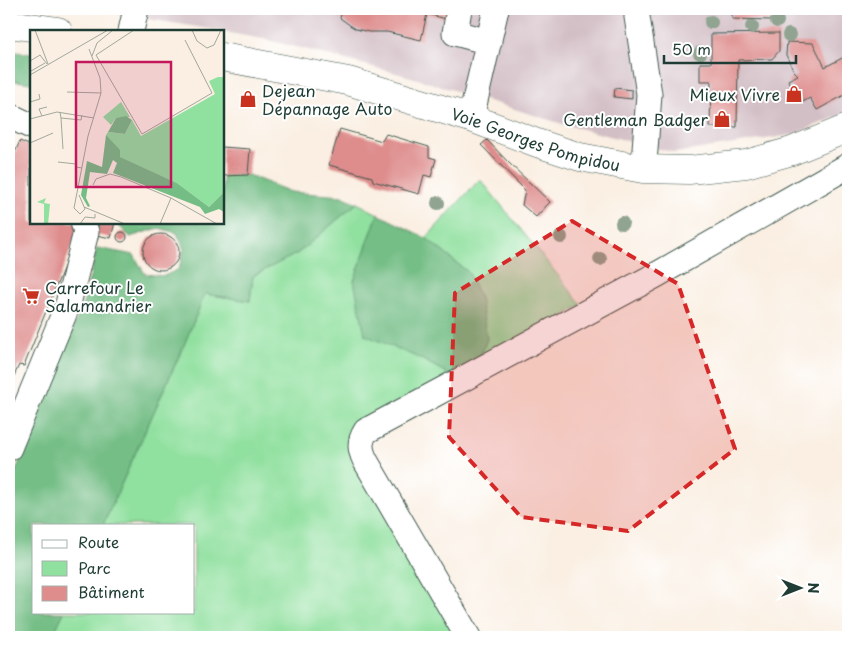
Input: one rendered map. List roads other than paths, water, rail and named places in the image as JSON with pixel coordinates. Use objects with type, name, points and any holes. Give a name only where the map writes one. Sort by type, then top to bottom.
[{"type":"main road","points":[[9,24],[51,30]]},
{"type":"main road","name":"Voie Georges Pompidou","points":[[224,57],[348,81],[471,118],[580,157],[643,169],[689,170],[746,164],[792,151],[848,128]]},
{"type":"street","points":[[132,30],[136,9]]},
{"type":"street","points":[[459,9],[455,33],[489,42]]},
{"type":"street","points":[[471,118],[496,9]]},
{"type":"street","points":[[638,9],[636,17],[649,94],[643,169]]},
{"type":"street","points":[[468,637],[364,460],[360,449],[366,431],[658,274],[848,166]]},
{"type":"street","points":[[9,448],[68,304],[86,232],[84,224]]},
{"type":"place","name":"Mieux Vivre","points":[[794,94]]},
{"type":"place","name":"Dejean Dépannage Auto","points":[[248,99]]},
{"type":"place","name":"Gentleman Badger","points":[[722,119]]},
{"type":"place","name":"Carrefour Le Salamandrier","points":[[31,296]]}]
